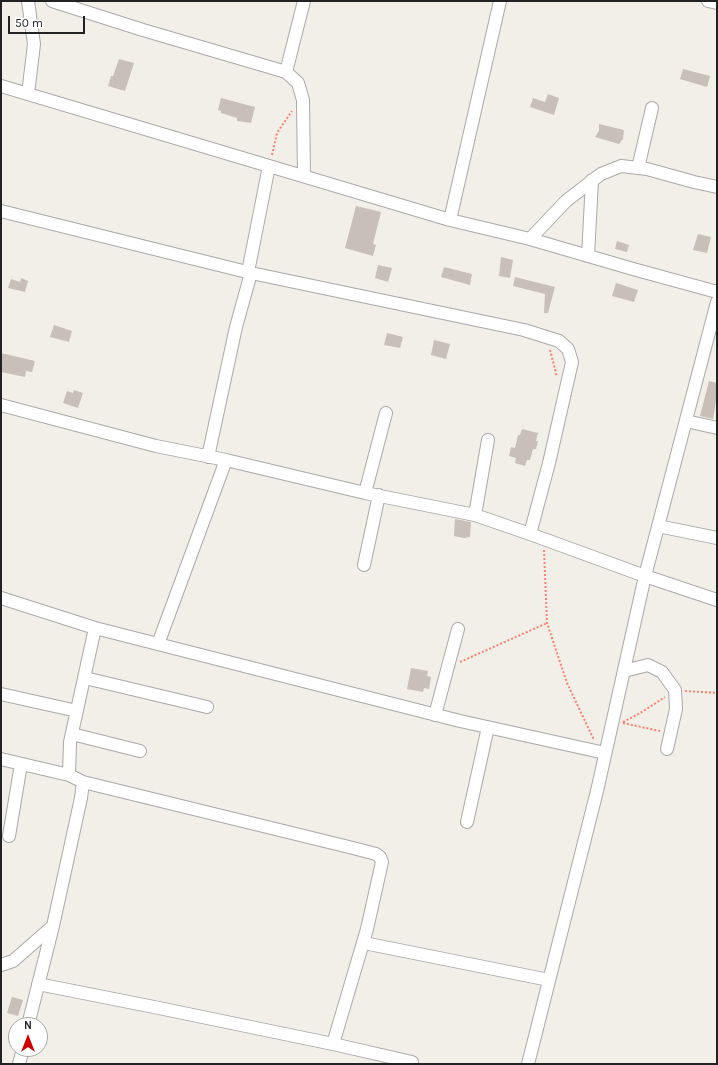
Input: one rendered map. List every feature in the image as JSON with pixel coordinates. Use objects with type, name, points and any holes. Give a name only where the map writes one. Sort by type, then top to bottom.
[{"type":"street","points":[[28,1],[34,44],[28,94]]},
{"type":"street","points":[[52,1],[286,72],[298,83],[303,100],[304,176]]},
{"type":"street","points":[[286,72],[304,1]]},
{"type":"street","points":[[450,220],[500,1]]},
{"type":"street","points":[[708,1],[717,3]]},
{"type":"street","points":[[1,86],[450,220],[530,239],[717,292]]},
{"type":"street","points":[[638,168],[652,108]]},
{"type":"street","points":[[208,457],[249,273],[269,166]]},
{"type":"street","points":[[530,239],[566,201],[592,180],[601,174],[621,166],[647,169],[717,187]]},
{"type":"street","points":[[588,256],[592,180]]},
{"type":"street","points":[[1,211],[249,273],[524,330],[559,341],[568,348],[572,362],[549,463],[530,534]]},
{"type":"street","points":[[528,1064],[624,671],[645,576],[717,302]]},
{"type":"street","points":[[1,405],[156,446],[226,460],[365,493],[475,515],[645,576],[717,600]]},
{"type":"street","points":[[365,493],[386,413]]},
{"type":"street","points":[[686,421],[717,428]]},
{"type":"street","points":[[475,515],[488,440]]},
{"type":"street","points":[[158,644],[226,460]]},
{"type":"street","points":[[364,565],[380,495]]},
{"type":"street","points":[[658,526],[717,538]]},
{"type":"street","points":[[1,598],[95,628],[435,715],[603,752]]},
{"type":"street","points":[[69,775],[70,742],[95,628]]},
{"type":"street","points":[[435,715],[458,628]]},
{"type":"street","points":[[624,671],[648,665],[662,672],[675,690],[676,709],[667,749]]},
{"type":"street","points":[[85,678],[207,707]]},
{"type":"street","points":[[1,694],[77,711]]},
{"type":"street","points":[[467,822],[488,727]]},
{"type":"street","points":[[72,734],[140,751]]},
{"type":"street","points":[[1,759],[69,775],[83,782],[347,846],[376,854],[380,857],[382,862],[364,943],[333,1044]]},
{"type":"street","points":[[9,836],[21,764]]},
{"type":"street","points":[[30,1017],[53,926],[81,798],[83,782]]},
{"type":"street","points":[[1,965],[13,961],[53,926]]},
{"type":"street","points":[[364,943],[549,980]]},
{"type":"street","points":[[38,984],[154,1006],[412,1062]]},
{"type":"path","points":[[269,166],[277,133],[302,96]]},
{"type":"path","points":[[547,337],[558,378]]},
{"type":"path","points":[[544,539],[547,623],[567,683],[603,752]]},
{"type":"path","points":[[448,667],[547,623]]},
{"type":"path","points":[[670,733],[622,723],[642,712],[675,690],[717,693]]},
{"type":"building","points":[[119,59],[134,63],[125,91],[108,86]]},
{"type":"building","points":[[683,69],[710,76],[707,87],[680,79]]},
{"type":"building","points":[[548,94],[559,98],[554,115],[530,107],[533,98],[545,102]]},
{"type":"building","points":[[221,98],[255,107],[251,123],[237,121],[237,118],[221,113],[221,111],[218,110]]},
{"type":"building","points":[[599,124],[624,130],[623,139],[619,144],[595,137],[599,131]]},
{"type":"building","points":[[356,206],[381,212],[373,244],[376,245],[373,256],[345,248]]},
{"type":"building","points":[[698,234],[711,237],[707,253],[693,250]]},
{"type":"building","points":[[617,241],[629,245],[627,252],[615,249]]},
{"type":"building","points":[[501,257],[513,260],[510,278],[499,276]]},
{"type":"building","points":[[378,265],[392,268],[388,282],[375,278]]},
{"type":"building","points":[[444,267],[472,274],[470,285],[441,277]]},
{"type":"building","points":[[515,277],[555,287],[548,313],[544,313],[545,294],[513,286]]},
{"type":"building","points":[[21,278],[28,281],[25,292],[8,288],[11,279],[20,282]]},
{"type":"building","points":[[616,283],[638,290],[634,302],[612,296]]},
{"type":"building","points":[[54,325],[72,331],[69,342],[50,337]]},
{"type":"building","points":[[387,333],[403,337],[400,348],[384,345]]},
{"type":"building","points":[[434,340],[450,344],[446,359],[431,355]]},
{"type":"building","points":[[1,353],[35,361],[32,372],[26,371],[25,377],[1,372]]},
{"type":"building","points":[[709,381],[717,383],[717,396],[713,419],[700,416]]},
{"type":"building","points":[[74,390],[83,393],[78,408],[63,403],[67,391],[73,393]]},
{"type":"building","points":[[522,429],[538,433],[536,449],[533,449],[530,460],[527,460],[525,466],[515,463],[516,458],[509,456],[511,447],[515,448],[518,435],[520,435]]},
{"type":"building","points":[[455,519],[471,522],[470,537],[464,538],[454,536]]},
{"type":"building","points":[[411,668],[428,671],[427,676],[431,677],[429,689],[424,688],[423,692],[407,689]]},
{"type":"building","points":[[12,997],[23,1000],[18,1016],[7,1013]]}]
